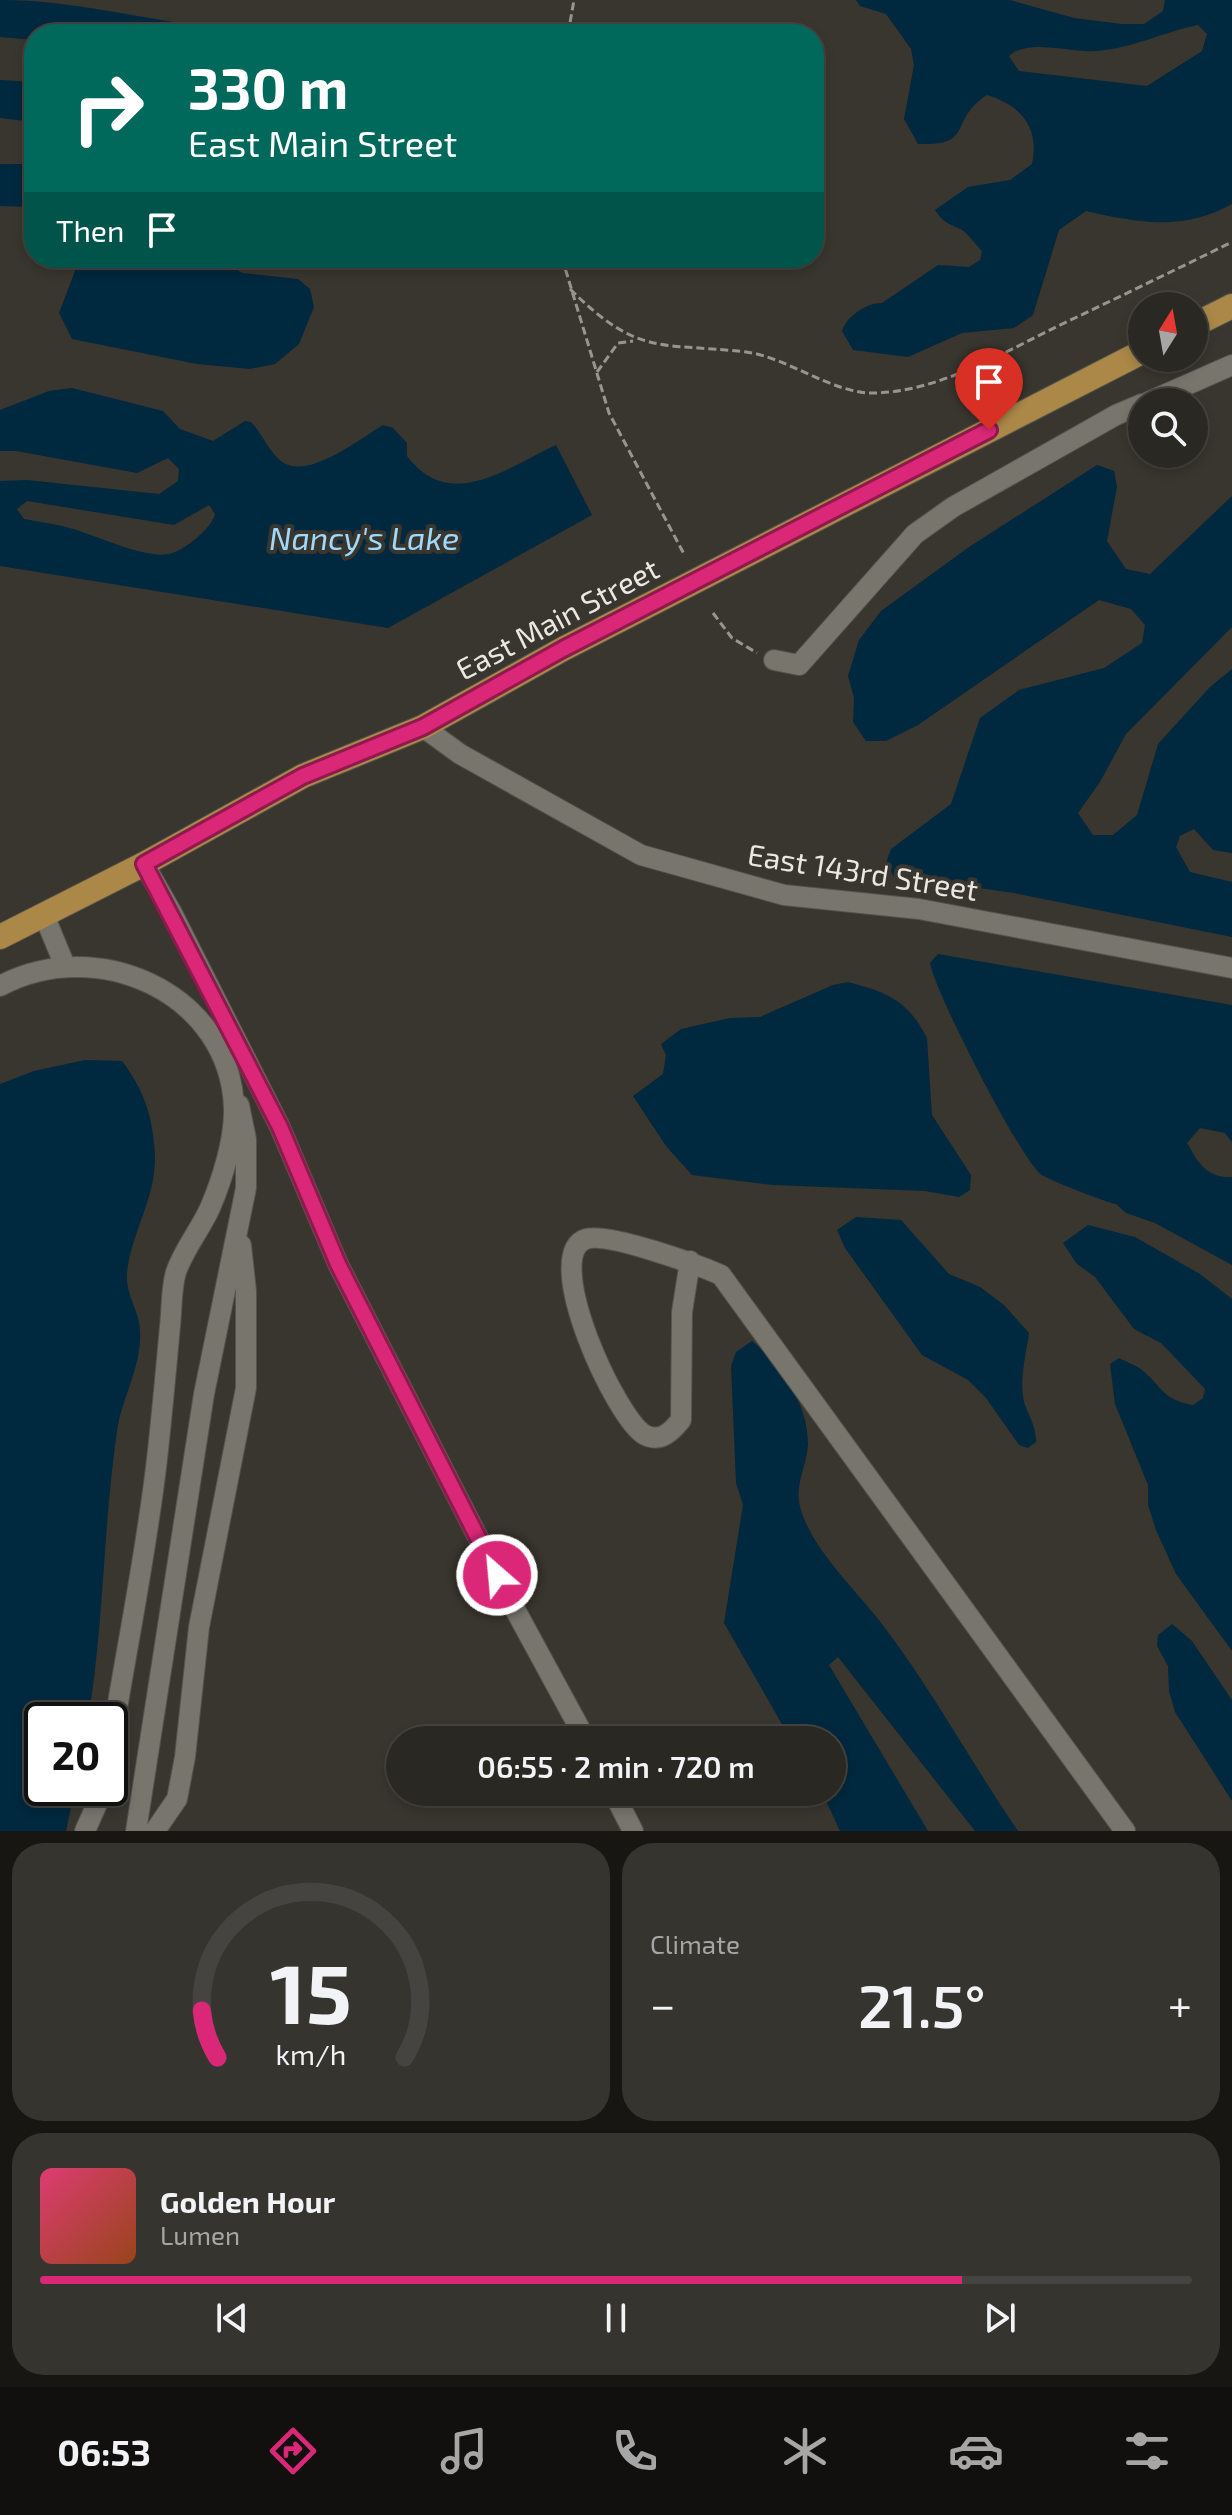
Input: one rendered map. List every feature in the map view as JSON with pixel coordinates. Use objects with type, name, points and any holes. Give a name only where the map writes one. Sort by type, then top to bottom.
[{"type":"main road","points":[[1208,318],[1232,306]]},
{"type":"main road","name":"East Main Street","points":[[0,937],[144,864],[303,776],[423,727],[577,642],[1128,359]]},
{"type":"street","points":[[1180,388],[1232,365]]},
{"type":"street","points":[[774,660],[799,665],[893,556],[953,507],[1128,410]]},
{"type":"street","name":"East 143rd Street","points":[[423,727],[460,754],[641,855],[784,895],[919,909],[1232,968]]},
{"type":"street","points":[[144,864],[280,1127],[338,1264],[511,1602],[578,1726]]},
{"type":"street","points":[[44,915],[65,966]]},
{"type":"street","points":[[0,986],[65,966],[110,970],[167,992],[197,1014],[215,1041],[230,1079],[246,1139],[246,1188],[240,1229],[204,1394],[136,1831]]},
{"type":"street","points":[[119,1702],[150,1523],[175,1274],[210,1209],[229,1145],[234,1110],[230,1079]]},
{"type":"street","points":[[155,1831],[177,1799],[185,1757],[199,1627],[246,1388],[246,1291],[240,1229]]},
{"type":"street","points":[[690,1261],[682,1312],[681,1420],[671,1433],[659,1437],[646,1435],[630,1420],[599,1365],[570,1287],[572,1259],[577,1246],[586,1239],[603,1239],[690,1261],[721,1275],[1125,1831]]},
{"type":"street","points":[[85,1831],[96,1806]]},
{"type":"street","points":[[620,1806],[633,1831]]},
{"type":"path","points":[[570,24],[574,0]]},
{"type":"path","points":[[570,289],[603,321],[636,340],[681,349],[750,353],[871,393],[919,386],[990,360],[1232,242]]},
{"type":"path","points":[[565,268],[609,413],[684,554]]},
{"type":"path","points":[[597,372],[618,343],[636,340]]},
{"type":"path","points":[[713,613],[732,638],[774,660]]},
{"type":"water","points":[[0,0],[80,6],[189,24],[24,24],[24,39],[0,37]]},
{"type":"water","points":[[856,0],[1010,0],[1074,18],[1144,24],[1163,11],[1165,0],[1232,0],[1232,204],[1196,218],[1160,222],[1086,211],[1059,230],[1033,315],[1014,328],[962,333],[908,357],[853,350],[842,331],[858,311],[882,303],[938,265],[969,267],[980,260],[982,251],[970,237],[944,221],[935,210],[968,187],[1010,180],[1032,164],[1034,151],[1025,120],[1010,105],[987,95],[975,105],[955,136],[948,141],[918,144],[904,119],[914,65],[911,49],[886,14],[860,6]],"holes":[[[1198,25],[1207,34],[1202,51],[1147,86],[1019,71],[1009,56],[1017,51],[1038,47],[1108,50]]]},
{"type":"water","points":[[0,80],[24,81],[24,121],[0,118]]},
{"type":"water","points":[[0,164],[24,164],[24,207],[0,206]]},
{"type":"water","points":[[76,268],[233,268],[243,273],[298,279],[310,289],[314,307],[299,344],[275,364],[250,369],[197,364],[72,339],[59,313]]},
{"type":"water","name":"Nancy's Lake","points":[[72,388],[163,411],[180,429],[213,441],[245,421],[251,422],[277,457],[292,466],[304,466],[333,456],[383,425],[393,428],[407,443],[407,456],[424,473],[441,482],[460,484],[498,474],[556,445],[592,515],[388,628],[0,566],[0,481],[27,480],[159,494],[178,481],[179,469],[168,458],[137,473],[16,451],[0,451],[0,410],[49,391]],"holes":[[[27,501],[174,525],[209,505],[215,514],[209,526],[189,544],[175,552],[159,555],[67,527],[24,519],[17,509]]]},
{"type":"water","points":[[1097,465],[1114,471],[1117,487],[1107,541],[1126,569],[1150,574],[1232,496],[1232,627],[1126,734],[1100,782],[1078,813],[1093,835],[1113,835],[1137,815],[1158,744],[1210,687],[1232,669],[1232,853],[1213,850],[1194,829],[1180,836],[1176,847],[1190,872],[1232,882],[1232,937],[1014,893],[944,883],[897,882],[886,863],[891,849],[951,804],[980,718],[1019,690],[1104,668],[1142,643],[1145,625],[1131,609],[1099,600],[918,725],[886,741],[866,741],[853,722],[854,698],[848,676],[859,640],[881,611],[969,547]]},
{"type":"water","points":[[938,954],[1232,1005],[1232,1142],[1225,1133],[1200,1128],[1187,1143],[1210,1172],[1232,1177],[1232,1265],[1155,1223],[1126,1213],[1116,1204],[1042,1175],[999,1110],[946,1006],[930,963]]},
{"type":"water","points":[[848,982],[885,994],[904,1006],[920,1025],[927,1038],[932,1115],[971,1175],[970,1190],[959,1197],[925,1191],[773,1185],[692,1175],[666,1146],[633,1096],[663,1074],[666,1055],[661,1044],[681,1029],[730,1018],[760,1017],[833,985]]},
{"type":"water","points":[[85,1060],[122,1061],[142,1094],[152,1129],[155,1156],[152,1186],[127,1273],[128,1289],[139,1324],[140,1344],[117,1431],[90,1702],[24,1702],[24,1806],[71,1806],[66,1831],[0,1831],[0,1084],[34,1071]]},
{"type":"water","points":[[856,1217],[901,1220],[949,1274],[980,1287],[1004,1305],[1029,1333],[1022,1388],[1036,1442],[1028,1448],[1019,1445],[986,1398],[968,1380],[922,1355],[845,1248],[837,1230]]},
{"type":"water","points":[[1088,1225],[1135,1237],[1200,1274],[1232,1299],[1232,1651],[1176,1574],[1156,1530],[1148,1505],[1148,1485],[1115,1404],[1110,1364],[1119,1358],[1137,1367],[1169,1396],[1183,1403],[1193,1405],[1203,1398],[1205,1389],[1161,1343],[1134,1329],[1095,1277],[1077,1264],[1063,1243]]},
{"type":"water","points":[[752,1341],[773,1362],[791,1387],[807,1429],[808,1444],[799,1485],[799,1501],[807,1525],[826,1556],[903,1653],[1018,1831],[975,1831],[838,1657],[829,1665],[928,1831],[840,1831],[828,1806],[846,1806],[846,1726],[783,1726],[724,1623],[743,1505],[736,1483],[731,1366],[736,1352]]},
{"type":"water","points":[[1172,1624],[1192,1641],[1232,1700],[1232,1801],[1175,1712],[1169,1691],[1168,1666],[1157,1646],[1158,1635]]},
{"type":"route","points":[[497,1575],[338,1264],[280,1127],[144,864],[303,776],[423,727],[563,649],[989,430]]}]
